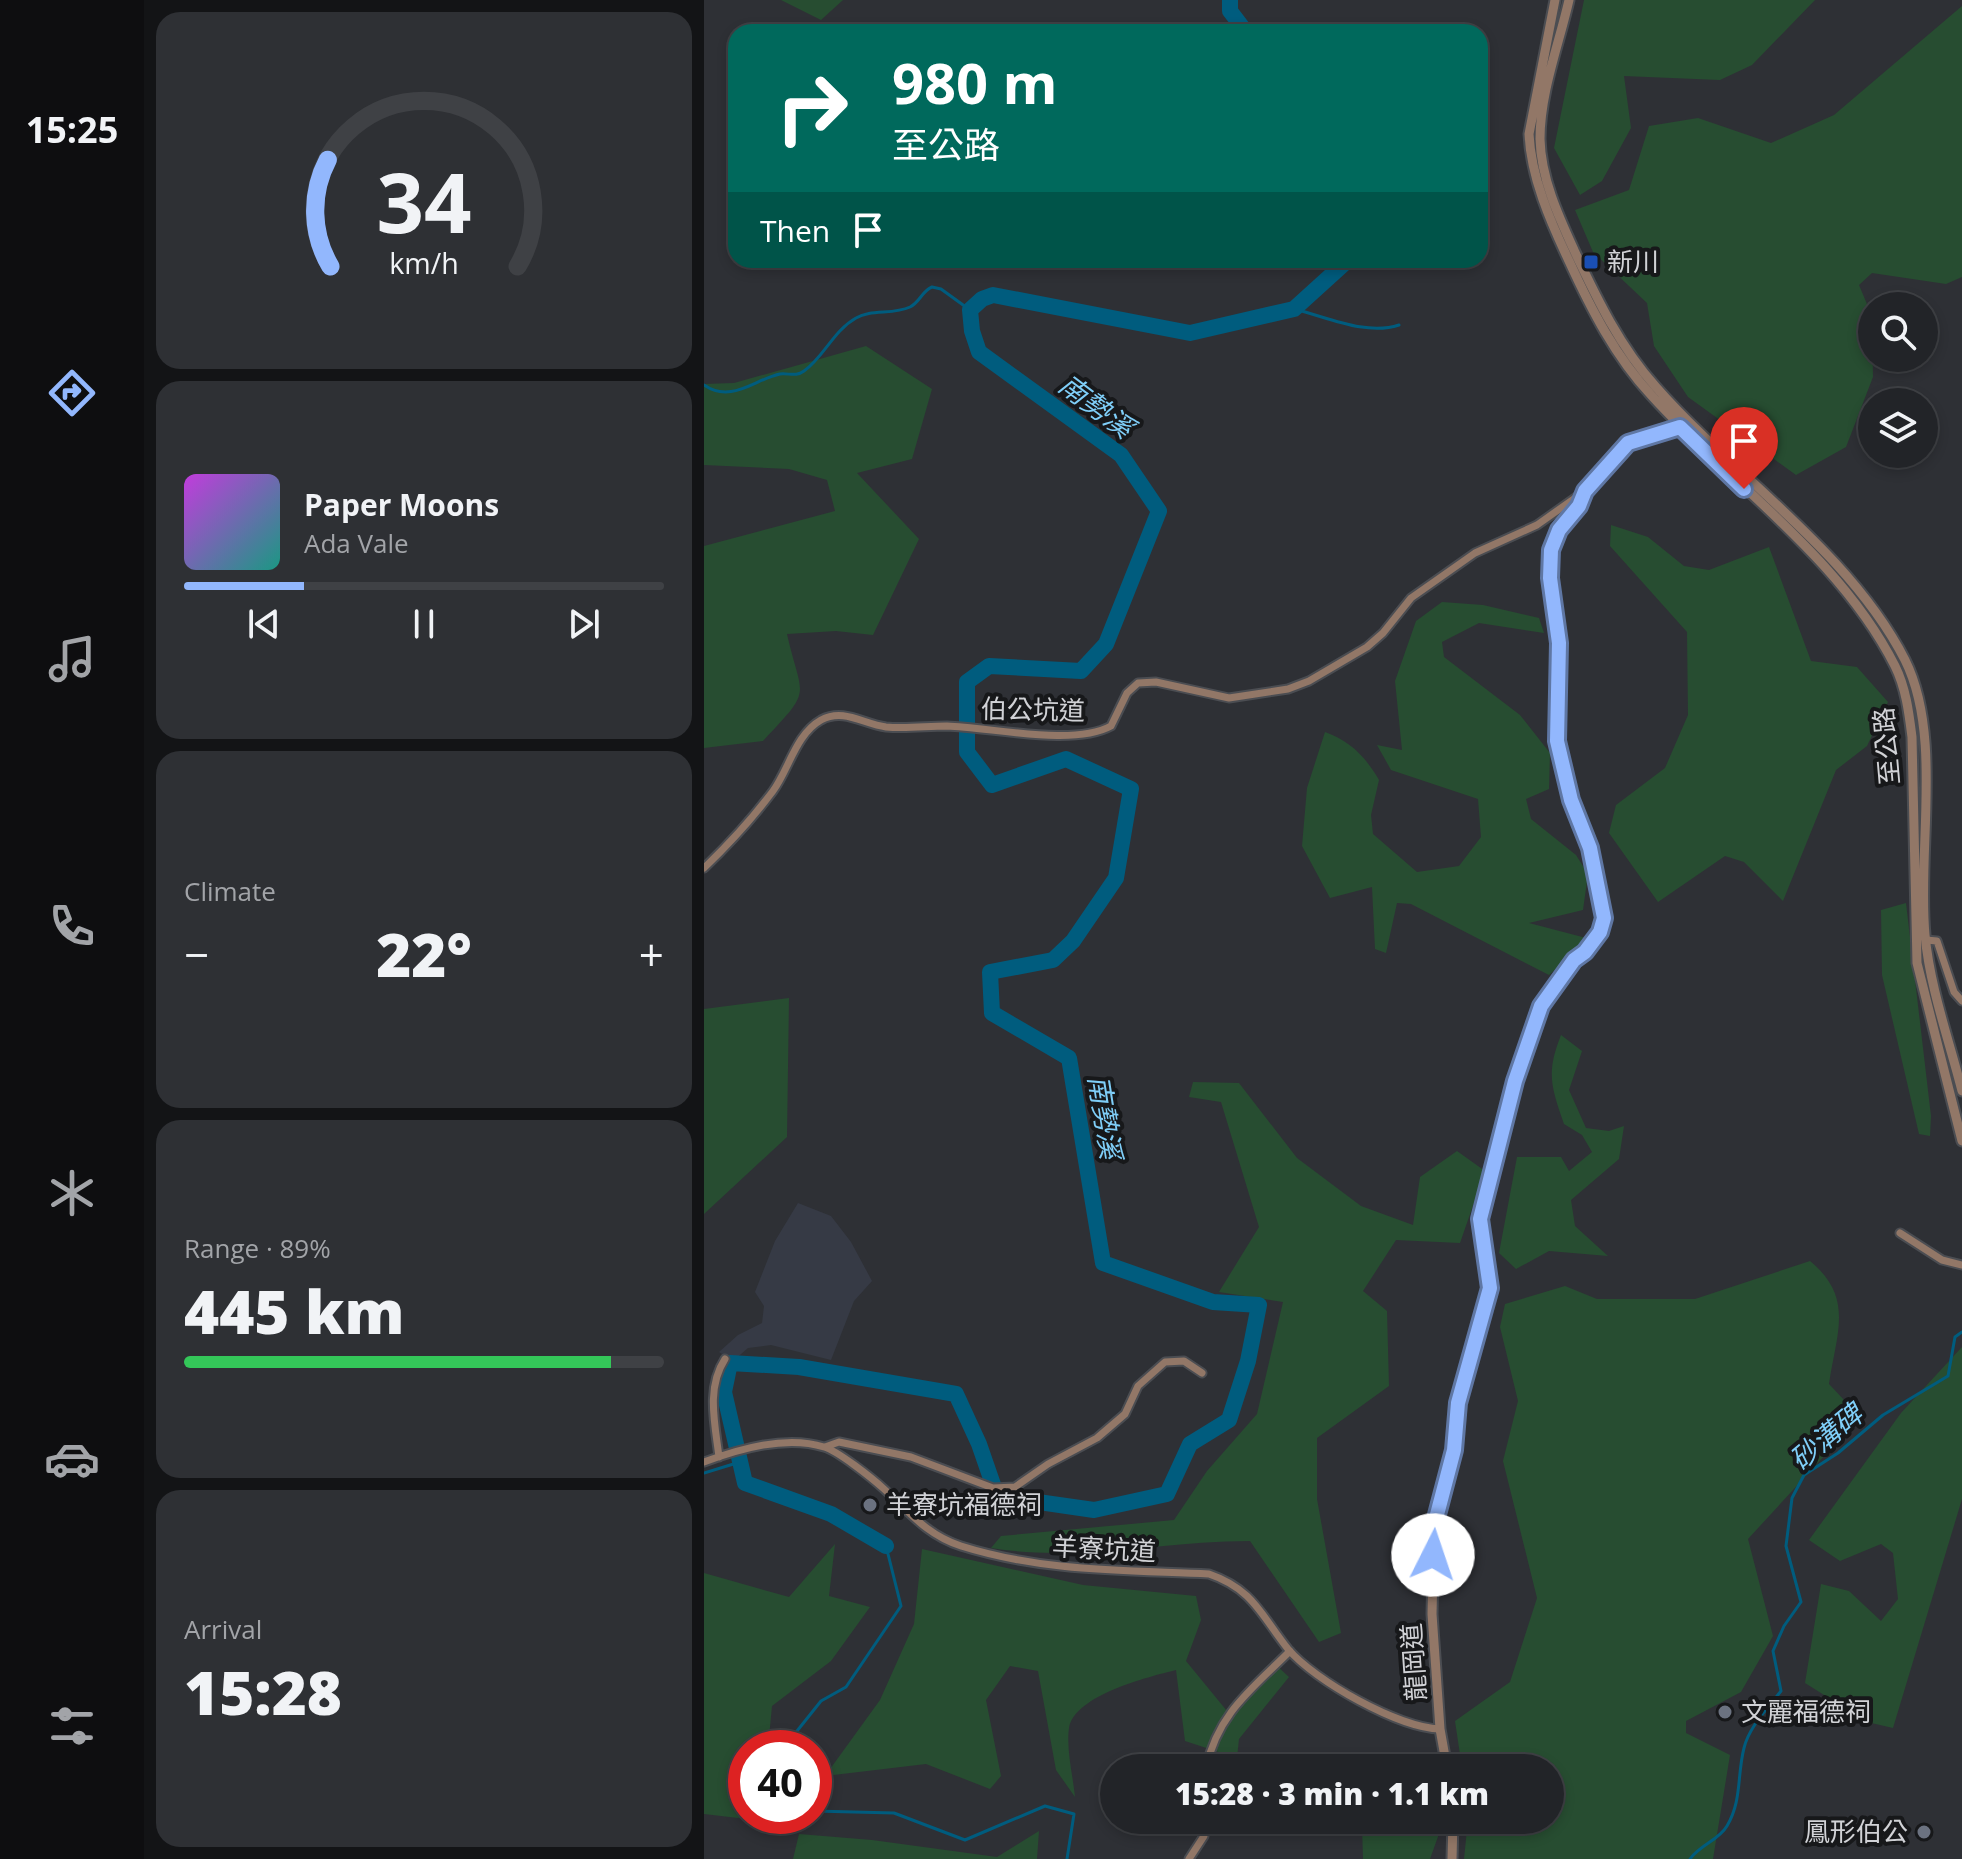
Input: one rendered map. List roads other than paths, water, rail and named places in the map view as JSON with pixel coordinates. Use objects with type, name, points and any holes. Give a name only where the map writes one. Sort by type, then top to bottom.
[{"type":"street","points":[[1555,0],[1529,134],[1532,166],[1558,237],[1596,316],[1624,363],[1684,424]]},
{"type":"street","points":[[1569,0],[1540,137],[1546,181],[1566,234],[1610,323],[1631,357],[1684,424]]},
{"type":"street","name":"龍岡道","points":[[1444,1754],[1432,1614],[1434,1526],[1454,1450],[1458,1403],[1466,1367],[1490,1288],[1480,1219],[1515,1081],[1538,1014],[1563,974],[1600,932],[1604,918],[1595,866],[1585,831],[1571,800],[1557,741],[1559,643],[1550,578],[1551,550],[1559,530],[1579,506],[1585,491],[1628,443],[1684,424]]},
{"type":"street","name":"至公路","points":[[1684,424],[1813,548],[1883,623],[1906,661],[1921,711],[1917,963],[1962,1141]]},
{"type":"street","name":"伯公坑道","points":[[704,868],[740,834],[770,796],[806,734],[819,721],[850,715],[883,726],[950,726],[1040,734],[1102,731],[1111,726],[1127,693],[1138,683],[1156,682],[1229,698],[1288,689],[1309,681],[1367,647],[1383,633],[1411,598],[1475,553],[1537,525],[1585,491]]},
{"type":"street","name":"至公路","points":[[1813,548],[1873,630],[1896,668],[1907,700],[1929,965],[1962,1091]]},
{"type":"street","points":[[1873,630],[1883,623]]},
{"type":"street","points":[[1926,940],[1937,941],[1954,992],[1962,1001]]},
{"type":"street","points":[[1940,1056],[1952,1052]]},
{"type":"street","points":[[1900,1233],[1942,1260],[1962,1265]]},
{"type":"street","points":[[722,1455],[713,1394],[718,1370],[725,1359]]},
{"type":"street","points":[[704,1462],[772,1444],[825,1447],[839,1442],[911,1457],[993,1488],[1015,1487],[1048,1464],[1097,1438],[1125,1414],[1138,1386],[1165,1362],[1184,1361],[1202,1373]]},
{"type":"street","name":"羊寮坑道","points":[[825,1447],[882,1487],[921,1526],[958,1545],[1030,1565],[1209,1574],[1238,1585],[1252,1598],[1290,1651],[1322,1676],[1361,1700],[1423,1729],[1440,1729]]},
{"type":"street","points":[[1209,1754],[1225,1717],[1290,1651]]},
{"type":"street","points":[[1189,1859],[1204,1834]]},
{"type":"street","points":[[1452,1859],[1453,1834]]},
{"type":"waterway","name":"南勢溪","points":[[1230,0],[1230,11],[1240,24]]},
{"type":"waterway","name":"南勢溪","points":[[886,1546],[831,1514],[745,1483],[724,1392],[730,1363],[799,1367],[956,1394],[979,1444],[997,1496],[1094,1510],[1167,1494],[1190,1444],[1229,1420],[1248,1361],[1259,1305],[1213,1302],[1103,1263],[1069,1058],[992,1013],[990,972],[1053,960],[1073,941],[1116,878],[1131,789],[1066,759],[992,785],[967,752],[967,682],[989,666],[1081,671],[1106,644],[1159,511],[1121,455],[979,352],[972,331],[970,310],[982,299],[993,295],[1190,333],[1294,309],[1339,268]]},
{"type":"waterway","points":[[704,385],[714,390],[733,391],[780,374],[801,373],[848,323],[868,314],[910,307],[932,287],[941,289],[970,310]]},
{"type":"waterway","points":[[1294,309],[1360,327],[1399,325]]},
{"type":"waterway","name":"砂溝碑","points":[[1690,1859],[1719,1835],[1732,1817],[1746,1740],[1781,1691],[1773,1651],[1784,1626],[1801,1602],[1786,1546],[1792,1498],[1804,1475],[1838,1453],[1883,1415],[1948,1376],[1955,1337],[1962,1332]]},
{"type":"waterway","points":[[704,1473],[740,1462]]},
{"type":"waterway","name":"南勢溪","points":[[798,1730],[821,1701],[846,1687],[901,1606],[886,1546]]},
{"type":"waterway","name":"南勢溪","points":[[832,1811],[894,1813],[965,1840],[1045,1806],[1074,1814],[1067,1859]]},
{"type":"place","name":"新川","points":[[1591,262]]},
{"type":"place","name":"羊寮坑福德祠","points":[[870,1505]]},
{"type":"place","name":"文麗福德祠","points":[[1725,1712]]},
{"type":"place","name":"鳳形伯公","points":[[1924,1832]]}]
